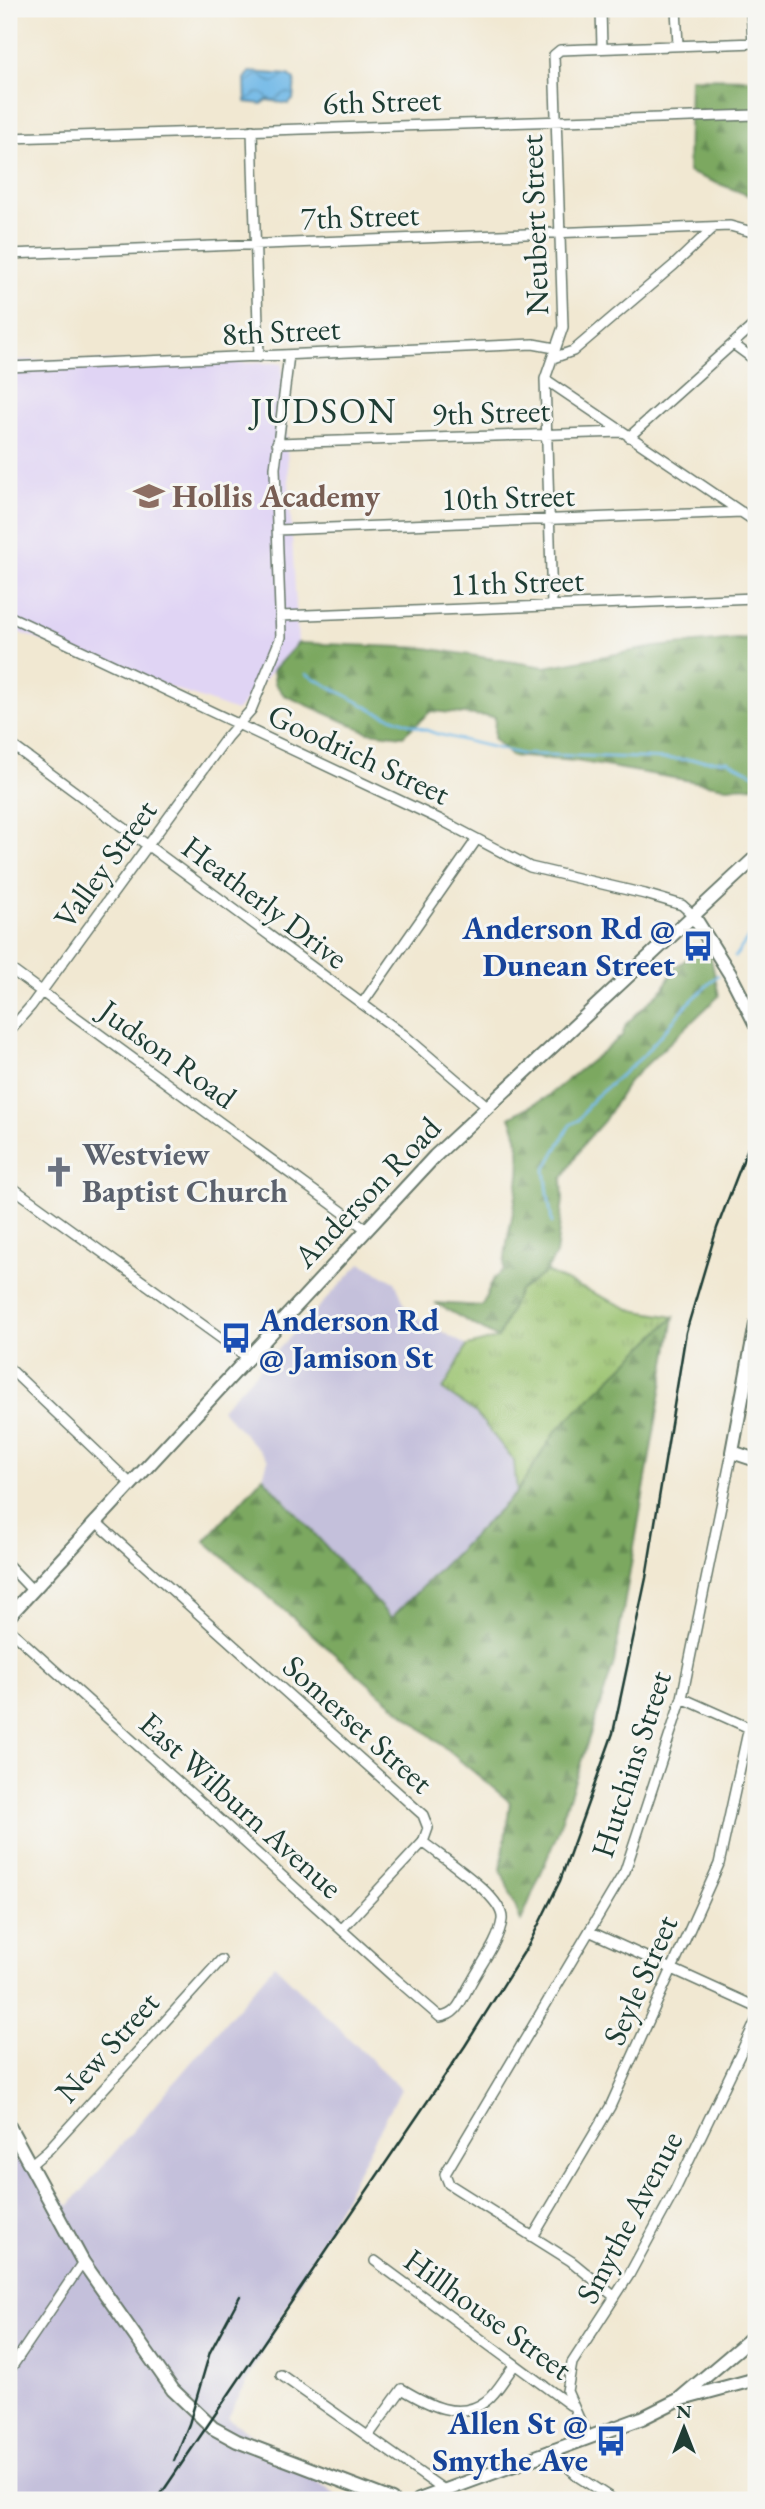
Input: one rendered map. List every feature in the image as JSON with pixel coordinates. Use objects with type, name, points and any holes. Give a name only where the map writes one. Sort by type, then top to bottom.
[{"type":"main road","name":"Anderson Road","points":[[9,1616],[366,1229],[487,1106],[756,857]]},
{"type":"main road","points":[[693,915],[730,974],[756,1025]]},
{"type":"main road","name":"Hutchins Street","points":[[732,1452],[756,1324]]},
{"type":"main road","points":[[732,1452],[756,1460]]},
{"type":"main road","points":[[9,2126],[83,2262],[173,2390],[213,2428],[252,2448],[392,2500]]},
{"type":"main road","points":[[678,2400],[756,2334]]},
{"type":"main road","points":[[419,2500],[642,2418],[678,2400],[756,2379]]},
{"type":"street","points":[[601,9],[603,48],[754,43],[751,9]]},
{"type":"street","points":[[676,9],[678,46]]},
{"type":"street","name":"Neubert Street","points":[[552,605],[545,379],[563,327],[554,59],[557,52],[603,48]]},
{"type":"street","name":"6th Street","points":[[9,138],[756,115]]},
{"type":"street","points":[[251,130],[259,357]]},
{"type":"street","name":"7th Street","points":[[9,254],[736,226],[756,233]]},
{"type":"street","points":[[554,353],[573,351],[674,265],[714,227]]},
{"type":"street","points":[[626,434],[756,323]]},
{"type":"street","name":"8th Street","points":[[9,367],[533,344],[554,353]]},
{"type":"street","points":[[733,344],[756,360]]},
{"type":"street","name":"Valley Street","points":[[9,1031],[251,710],[274,661],[282,631],[277,530],[277,443],[289,355]]},
{"type":"street","points":[[545,379],[756,522]]},
{"type":"street","name":"9th Street","points":[[277,443],[626,434]]},
{"type":"street","name":"10th Street","points":[[277,530],[742,512]]},
{"type":"street","name":"11th Street","points":[[280,616],[756,598]]},
{"type":"street","name":"Goodrich Street","points":[[9,617],[239,724],[530,867],[645,894],[682,905],[693,915]]},
{"type":"street","name":"Heatherly Drive","points":[[9,743],[362,1004],[487,1106]]},
{"type":"street","points":[[362,1004],[477,839]]},
{"type":"street","name":"Judson Road","points":[[9,968],[366,1229]]},
{"type":"street","points":[[9,1185],[247,1357]]},
{"type":"street","points":[[9,1368],[130,1483]]},
{"type":"street","name":"Hutchins Street","points":[[533,2236],[449,2184],[445,2178],[625,1871],[682,1698],[732,1452]]},
{"type":"street","name":"Somerset Street","points":[[95,1521],[423,1815],[428,1828],[423,1842],[493,1897],[503,1913],[500,1929],[458,2007],[452,2014],[440,2017]]},
{"type":"street","points":[[9,1566],[32,1590]]},
{"type":"street","name":"East Wilburn Avenue","points":[[9,1629],[440,2017]]},
{"type":"street","points":[[682,1698],[752,1729]]},
{"type":"street","name":"Seyle Street","points":[[533,2236],[610,2107],[723,1852],[752,1729]]},
{"type":"street","points":[[342,1929],[423,1842]]},
{"type":"street","points":[[591,1932],[756,2007]]},
{"type":"street","name":"New Street","points":[[29,2166],[48,2150],[221,1960]]},
{"type":"street","name":"Smythe Avenue","points":[[587,2437],[571,2406],[567,2379],[572,2363],[615,2297],[675,2190],[756,2021]]},
{"type":"street","points":[[533,2236],[603,2285],[615,2297]]},
{"type":"street","name":"Hillhouse Street","points":[[375,2261],[514,2366],[558,2393],[571,2406]]},
{"type":"street","points":[[10,2365],[83,2262]]},
{"type":"street","points":[[368,2436],[402,2389],[444,2410],[469,2410],[487,2401],[514,2366]]},
{"type":"street","points":[[281,2375],[444,2490]]},
{"type":"street","points":[[550,2450],[580,2478],[614,2500]]},
{"type":"shaded area","name":"Hollis Academy","points":[[9,360],[282,363],[298,643],[236,711],[9,629]]},
{"type":"shaded area","points":[[361,1263],[395,1282],[408,1312],[467,1346],[443,1390],[475,1412],[514,1461],[517,1492],[390,1618],[263,1477],[268,1460],[221,1409]]},
{"type":"shaded area","points":[[274,1965],[401,2089],[228,2418],[343,2500],[9,2500],[9,2139],[69,2206]]},
{"type":"green space","points":[[690,78],[756,79],[756,198],[688,172]]},
{"type":"green space","points":[[756,637],[756,786],[725,787],[576,761],[511,756],[494,739],[495,717],[431,711],[403,736],[368,732],[284,695],[275,683],[273,670],[298,643],[426,648],[545,667],[655,647]]},
{"type":"green space","points":[[696,953],[710,953],[719,996],[629,1081],[604,1121],[585,1142],[562,1179],[563,1200],[556,1254],[546,1272],[519,1291],[498,1338],[435,1303],[482,1306],[494,1278],[504,1270],[519,1173],[517,1136],[510,1117],[545,1098],[622,1036],[626,1024],[664,988],[674,968]]},
{"type":"green space","points":[[546,1272],[632,1310],[674,1317],[555,1432],[517,1492],[514,1461],[475,1412],[443,1390],[467,1346],[498,1338],[519,1291]]},
{"type":"green space","points":[[674,1317],[614,1663],[556,1837],[521,1921],[501,1870],[510,1802],[385,1698],[205,1541],[263,1477],[391,1618],[517,1492],[555,1432]]},
{"type":"water","points":[[250,72],[289,75],[295,80],[293,100],[288,104],[267,100],[262,104],[246,102],[245,79]]},
{"type":"waterway","points":[[306,674],[377,712],[437,734],[521,754],[728,761],[756,775]]},
{"type":"waterway","points":[[735,957],[756,926]]},
{"type":"waterway","points":[[552,1223],[545,1170],[570,1125],[579,1120],[592,1100],[642,1057],[686,1006],[718,975]]},
{"type":"railway","points":[[157,2500],[465,2046],[529,1944],[560,1881],[613,1733],[646,1578],[686,1332],[717,1228],[756,1127]]},
{"type":"railway","points":[[174,2461],[189,2424],[210,2352],[240,2296]]},
{"type":"place","name":"Hollis Academy","points":[[149,496]]},
{"type":"place","name":"Anderson Rd @ Dunean Street","points":[[698,946]]},
{"type":"place","name":"Westview Baptist Church","points":[[59,1172]]},
{"type":"place","name":"Anderson Rd @ Jamison St","points":[[236,1338]]},
{"type":"place","name":"Allen St @ Smythe Ave","points":[[611,2441]]},
{"type":"district","name":"JUDSON","points":[[324,411]]}]
